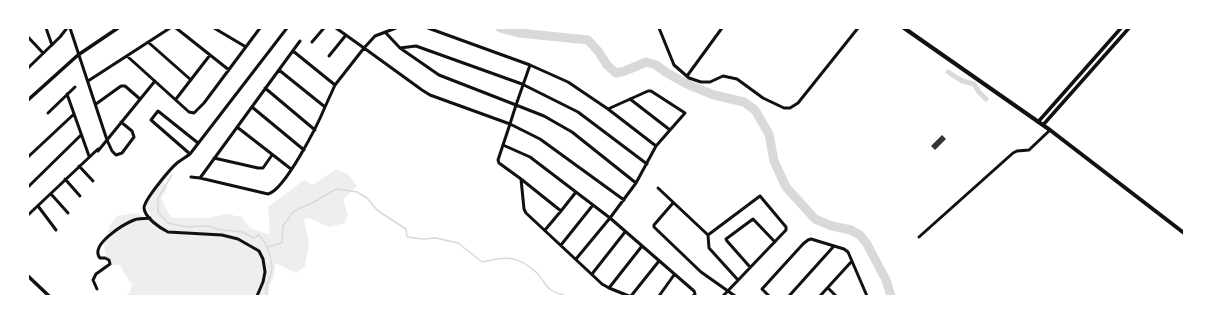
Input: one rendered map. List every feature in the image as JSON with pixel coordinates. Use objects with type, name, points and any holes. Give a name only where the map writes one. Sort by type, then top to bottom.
[{"type":"main road","points":[[904,28],[1050,130],[1184,233]]},
{"type":"street","points":[[46,28],[52,45]]},
{"type":"street","points":[[29,66],[68,28],[88,81],[107,140],[116,156],[122,153],[132,140],[134,134],[121,122]]},
{"type":"street","points":[[28,100],[78,55],[118,28]]},
{"type":"street","points":[[88,81],[170,28]]},
{"type":"street","points":[[176,28],[229,70]]},
{"type":"street","points":[[214,28],[246,47]]},
{"type":"street","points":[[127,56],[189,112],[194,112],[204,103],[260,28]]},
{"type":"street","points":[[257,296],[263,282],[265,272],[264,259],[259,251],[238,239],[222,235],[168,232],[160,228],[150,218],[145,212],[144,207],[148,196],[176,163],[190,154],[288,28]]},
{"type":"street","points":[[312,42],[324,28]]},
{"type":"street","points":[[336,28],[422,90],[510,124],[540,139],[624,200]]},
{"type":"street","points":[[191,177],[268,194],[274,190],[304,150],[315,130],[335,85],[375,36],[396,28]]},
{"type":"street","points":[[428,28],[530,65],[568,82],[608,109],[656,146]]},
{"type":"street","points":[[659,28],[674,65],[687,76],[701,82],[710,82],[723,76],[737,78],[763,98],[784,108],[790,108],[798,102],[858,28]]},
{"type":"street","points":[[687,76],[722,28]]},
{"type":"street","points":[[1038,122],[1121,28]]},
{"type":"street","points":[[1043,125],[1129,28]]},
{"type":"street","points":[[385,32],[400,48],[439,75],[544,116],[572,132],[636,183]]},
{"type":"street","points":[[329,56],[346,35]]},
{"type":"street","points":[[28,37],[43,53]]},
{"type":"street","points":[[200,178],[300,41]]},
{"type":"street","points":[[148,42],[191,80]]},
{"type":"street","points":[[400,48],[416,46],[522,84],[578,112],[647,164]]},
{"type":"street","points":[[293,51],[335,85]]},
{"type":"street","points":[[176,100],[210,55]]},
{"type":"street","points":[[530,65],[522,84],[498,160],[499,163],[561,211]]},
{"type":"street","points":[[279,70],[325,107]]},
{"type":"street","points":[[28,215],[89,156],[98,150],[156,81]]},
{"type":"street","points":[[96,104],[121,86],[125,86],[140,99]]},
{"type":"street","points":[[48,113],[75,87]]},
{"type":"street","points":[[265,88],[315,130]]},
{"type":"street","points":[[576,259],[624,200],[636,183],[656,146],[685,113],[651,91],[608,109]]},
{"type":"street","points":[[67,94],[89,156]]},
{"type":"street","points":[[630,99],[670,130]]},
{"type":"street","points":[[252,107],[304,150]]},
{"type":"street","points":[[190,154],[151,120],[158,110],[198,144]]},
{"type":"street","points":[[28,157],[74,114]]},
{"type":"street","points":[[237,127],[290,169]]},
{"type":"street","points":[[919,238],[1013,153],[1017,151],[1029,150],[1050,130]]},
{"type":"street","points":[[28,187],[81,135]]},
{"type":"street","points":[[503,145],[530,157],[610,218],[694,292],[695,294],[693,296]]},
{"type":"street","points":[[28,150],[32,154]]},
{"type":"street","points":[[214,158],[263,168],[272,155]]},
{"type":"street","points":[[79,166],[93,181]]},
{"type":"street","points":[[521,179],[524,209],[526,213],[609,288],[630,296],[659,261]]},
{"type":"street","points":[[65,180],[80,196]]},
{"type":"street","points":[[658,188],[708,235],[710,248],[738,280]]},
{"type":"street","points":[[545,230],[576,192]]},
{"type":"street","points":[[51,194],[68,213]]},
{"type":"street","points":[[708,235],[760,196],[786,227],[786,230],[723,296]]},
{"type":"street","points":[[673,203],[654,225],[654,227],[701,272],[735,296]]},
{"type":"street","points":[[561,245],[593,205]]},
{"type":"street","points":[[38,206],[56,230]]},
{"type":"street","points":[[97,289],[93,280],[95,275],[110,264],[109,260],[100,258],[98,255],[97,252],[100,246],[110,235],[123,226],[135,220],[150,218]]},
{"type":"street","points":[[750,267],[726,238],[753,219],[774,242]]},
{"type":"street","points":[[592,274],[625,232]]},
{"type":"street","points":[[769,296],[762,289],[808,240],[811,239],[847,251],[867,296]]},
{"type":"street","points":[[609,288],[642,246]]},
{"type":"street","points":[[789,296],[834,246]]},
{"type":"street","points":[[820,296],[852,261]]},
{"type":"street","points":[[659,296],[674,275]]},
{"type":"street","points":[[28,276],[49,296]]},
{"type":"street","points":[[828,288],[836,296]]},
{"type":"shaded area","points":[[336,169],[349,175],[357,186],[343,200],[348,214],[345,223],[329,227],[309,218],[304,219],[309,244],[305,266],[296,273],[275,263],[274,276],[269,285],[269,296],[126,296],[130,292],[132,284],[120,265],[109,265],[105,251],[105,240],[106,234],[116,216],[136,213],[145,218],[151,216],[146,206],[153,192],[162,181],[168,188],[161,198],[167,211],[173,218],[207,218],[226,214],[242,217],[250,228],[270,235],[268,207],[304,180],[313,185]]},
{"type":"building","points":[[942,135],[946,139],[935,150],[931,146]]},
{"type":"waterway","points":[[500,28],[519,33],[588,40],[598,51],[607,65],[616,73],[625,71],[646,62],[656,65],[689,85],[714,95],[744,102],[755,110],[769,134],[774,161],[786,187],[815,219],[832,226],[851,230],[860,235],[867,244],[886,280],[891,296]]},
{"type":"waterway","points":[[948,72],[962,81],[974,84],[986,99]]},
{"type":"waterway","points":[[172,175],[158,198],[158,212],[168,223],[186,227],[208,226],[220,230],[243,232],[253,238],[259,235],[267,248],[272,264],[271,274],[267,284],[266,296]]},
{"type":"waterway","points":[[267,247],[282,243],[283,226],[294,211],[314,202],[336,189],[357,192],[367,198],[377,210],[406,229],[407,237],[423,239],[436,238],[458,243],[482,262],[504,258],[517,260],[524,263],[537,273],[551,290],[566,296]]}]
